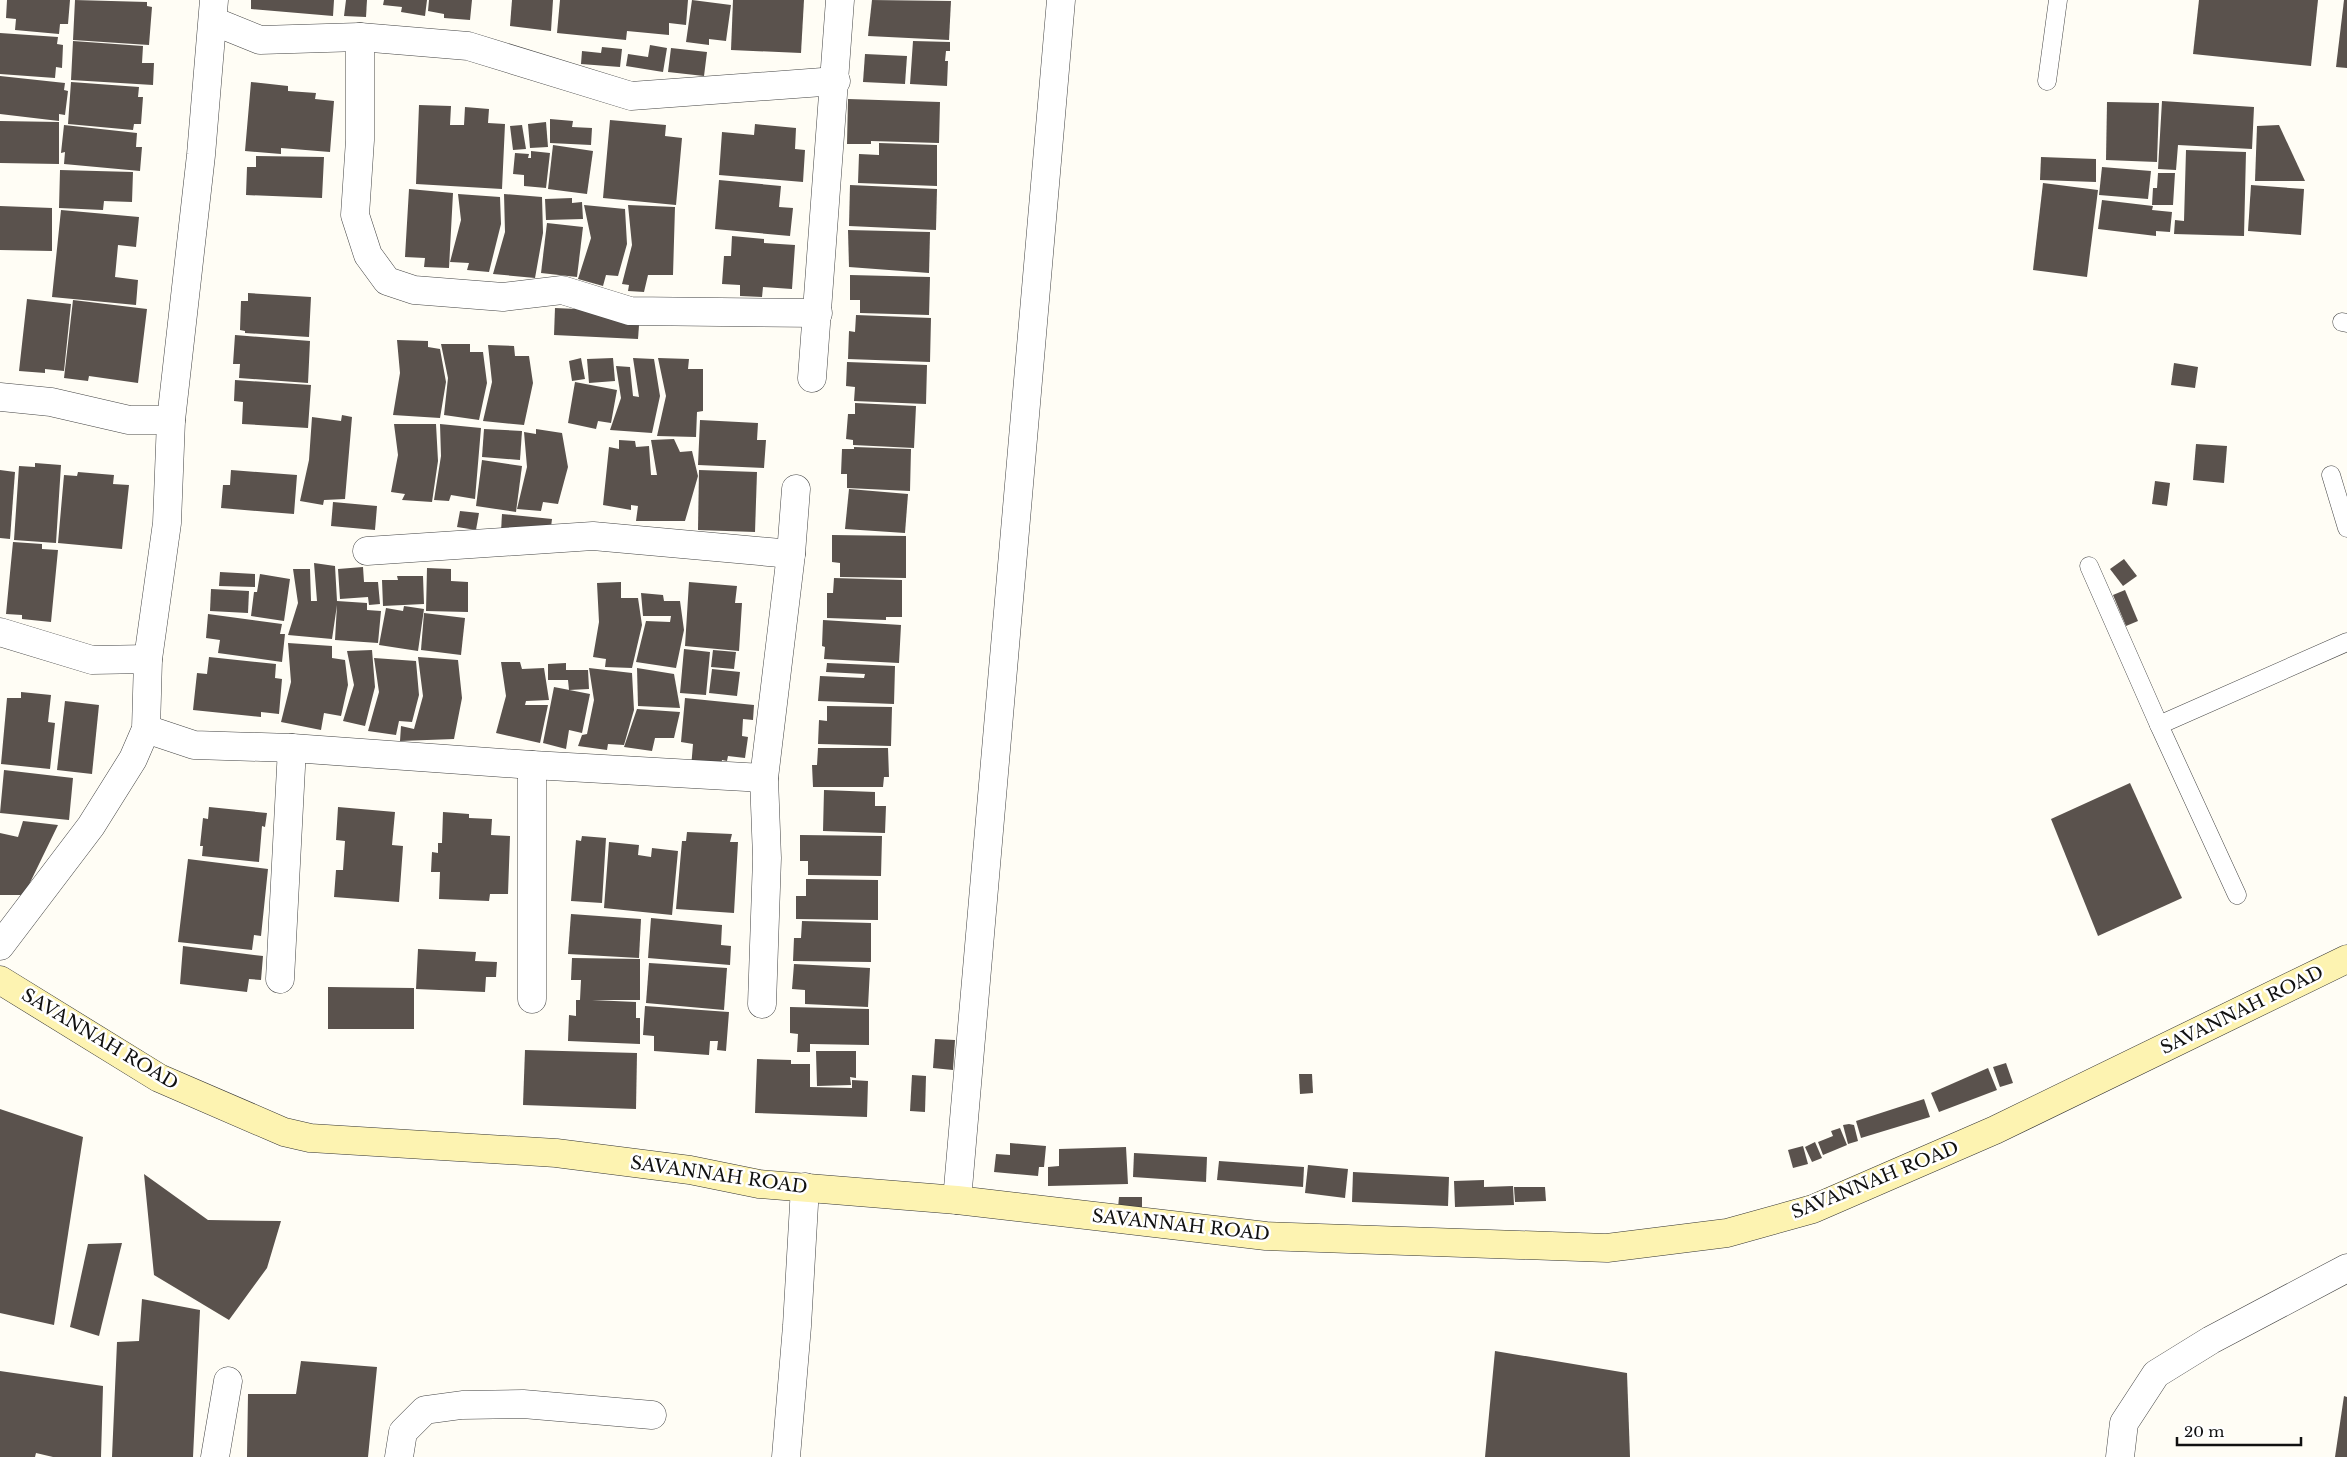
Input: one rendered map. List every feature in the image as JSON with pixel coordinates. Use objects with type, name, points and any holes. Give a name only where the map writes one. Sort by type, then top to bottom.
[{"type":"main road","name":"SAVANNAH ROAD","points":[[0,980],[159,1078],[284,1132],[310,1138],[556,1153],[690,1170],[759,1184],[957,1200],[1266,1236],[1607,1248],[1727,1233],[1813,1209],[1995,1130],[2347,959]]},
{"type":"street","points":[[812,378],[836,81],[840,0]]},
{"type":"street","points":[[957,1200],[1061,0]]},
{"type":"street","points":[[0,946],[91,826],[133,759],[146,729],[148,659],[167,523],[171,420],[201,155],[213,10],[260,40],[360,37],[468,46],[631,96],[836,81]]},
{"type":"street","points":[[360,37],[360,140],[355,214],[368,255],[387,281],[414,290],[503,297],[562,290],[630,311],[818,313]]},
{"type":"street","points":[[0,397],[51,402],[129,420],[171,420]]},
{"type":"street","points":[[762,1004],[767,858],[764,778],[791,554],[796,489]]},
{"type":"street","points":[[367,551],[593,536],[791,554]]},
{"type":"street","points":[[0,632],[92,660],[148,659]]},
{"type":"street","points":[[146,729],[194,745],[292,748],[532,765],[764,778]]},
{"type":"street","points":[[280,979],[292,748]]},
{"type":"street","points":[[532,765],[532,999]]},
{"type":"street","points":[[786,1457],[797,1326],[805,1187]]},
{"type":"street","points":[[2120,1457],[2124,1422],[2156,1374],[2211,1340],[2347,1268]]},
{"type":"street","points":[[215,1457],[228,1382]]},
{"type":"street","points":[[399,1457],[403,1432],[425,1410],[462,1404],[523,1404],[652,1415]]},
{"type":"lane","points":[[2047,81],[2058,0]]},
{"type":"lane","points":[[2330,475],[2347,528]]},
{"type":"lane","points":[[2089,566],[2237,895]]},
{"type":"lane","points":[[2159,725],[2347,642]]},
{"type":"building","points":[[7,0],[70,0],[68,24],[60,24],[59,34],[15,30],[16,19],[6,18]]},
{"type":"building","points":[[75,0],[147,2],[147,6],[152,7],[149,45],[73,40]]},
{"type":"building","points":[[251,0],[334,0],[333,16],[251,9]]},
{"type":"building","points":[[346,0],[367,0],[366,17],[344,16]]},
{"type":"building","points":[[384,0],[427,0],[425,16],[401,12],[402,7],[383,5]]},
{"type":"building","points":[[429,0],[472,0],[470,20],[444,18],[444,14],[428,11]]},
{"type":"building","points":[[512,0],[553,0],[551,31],[510,26]]},
{"type":"building","points":[[560,0],[688,0],[686,25],[669,23],[669,35],[627,31],[626,40],[557,33]]},
{"type":"building","points":[[692,0],[731,5],[726,41],[709,39],[709,45],[686,42]]},
{"type":"building","points":[[733,0],[804,0],[801,53],[731,50]]},
{"type":"building","points":[[872,0],[951,1],[949,40],[868,36]]},
{"type":"building","points":[[2199,0],[2318,0],[2311,66],[2193,54]]},
{"type":"building","points":[[2344,0],[2347,0],[2347,68],[2336,67]]},
{"type":"building","points":[[0,33],[58,37],[57,44],[63,45],[62,68],[56,67],[55,78],[0,74]]},
{"type":"building","points":[[73,41],[143,46],[142,63],[154,63],[153,85],[71,80]]},
{"type":"building","points":[[913,41],[950,42],[950,51],[946,51],[945,61],[948,61],[947,86],[910,84]]},
{"type":"building","points":[[650,45],[667,48],[663,72],[626,66],[628,54],[648,57]]},
{"type":"building","points":[[602,47],[622,49],[620,67],[581,64],[582,51],[601,53]]},
{"type":"building","points":[[671,48],[707,52],[704,76],[668,72]]},
{"type":"building","points":[[865,54],[907,56],[905,84],[863,82]]},
{"type":"building","points":[[0,76],[65,83],[64,90],[68,91],[65,115],[59,114],[59,121],[0,114]]},
{"type":"building","points":[[71,82],[139,87],[138,97],[143,97],[141,124],[134,124],[133,130],[68,124]]},
{"type":"building","points":[[251,82],[288,86],[288,91],[316,93],[315,99],[334,101],[330,152],[281,148],[281,154],[245,151]]},
{"type":"building","points":[[848,99],[940,102],[939,143],[871,141],[871,144],[847,144]]},
{"type":"building","points":[[2162,101],[2254,107],[2252,149],[2178,145],[2176,170],[2158,169]]},
{"type":"building","points":[[2107,102],[2159,103],[2157,162],[2106,160]]},
{"type":"building","points":[[419,105],[451,106],[450,125],[464,125],[465,107],[489,109],[488,123],[505,124],[502,189],[416,184]]},
{"type":"building","points":[[550,119],[573,121],[572,127],[592,128],[591,145],[550,143]]},
{"type":"building","points":[[610,120],[666,125],[665,136],[682,138],[676,205],[603,198]]},
{"type":"building","points":[[0,121],[59,122],[59,164],[0,163]]},
{"type":"building","points":[[546,122],[548,147],[530,148],[528,124]]},
{"type":"building","points":[[755,124],[796,128],[795,149],[805,150],[803,182],[719,175],[722,132],[754,135]]},
{"type":"building","points":[[64,125],[137,133],[136,147],[142,147],[140,171],[64,164],[65,152],[61,153]]},
{"type":"building","points":[[522,125],[526,149],[513,150],[510,126]]},
{"type":"building","points":[[2279,125],[2305,181],[2255,181],[2257,126]]},
{"type":"building","points":[[879,143],[937,145],[937,186],[858,183],[859,154],[879,155]]},
{"type":"building","points":[[553,145],[593,151],[587,194],[548,189]]},
{"type":"building","points":[[2186,150],[2246,152],[2244,236],[2174,234],[2175,220],[2184,221]]},
{"type":"building","points":[[531,151],[550,153],[546,188],[524,186],[524,175],[513,174],[515,153],[529,154],[528,158],[531,158]]},
{"type":"building","points":[[256,156],[324,157],[322,198],[246,195],[247,167],[256,167]]},
{"type":"building","points":[[2041,157],[2096,159],[2096,182],[2040,180]]},
{"type":"building","points":[[2102,167],[2151,171],[2148,199],[2099,195]]},
{"type":"building","points":[[60,170],[133,172],[132,202],[104,201],[103,210],[59,208]]},
{"type":"building","points":[[2158,173],[2175,173],[2173,205],[2152,205],[2153,188],[2157,188]]},
{"type":"building","points":[[719,180],[781,186],[779,207],[793,208],[790,236],[715,229]]},
{"type":"building","points":[[2043,183],[2098,190],[2087,277],[2033,270]]},
{"type":"building","points":[[850,185],[937,189],[936,230],[849,226]]},
{"type":"building","points":[[2251,185],[2304,189],[2301,235],[2248,231]]},
{"type":"building","points":[[409,189],[453,193],[449,268],[424,267],[425,258],[405,257]]},
{"type":"building","points":[[458,194],[500,197],[501,224],[489,272],[467,270],[469,263],[450,262],[461,220]]},
{"type":"building","points":[[504,194],[542,197],[543,233],[535,278],[493,274],[505,232]]},
{"type":"building","points":[[572,198],[572,203],[582,202],[583,219],[546,220],[545,199]]},
{"type":"building","points":[[2102,200],[2153,206],[2152,210],[2172,212],[2170,232],[2156,231],[2156,236],[2098,229]]},
{"type":"building","points":[[584,205],[625,209],[627,244],[618,276],[606,275],[603,286],[578,279],[591,238]]},
{"type":"building","points":[[628,205],[675,207],[673,275],[648,275],[644,292],[628,291],[629,285],[622,284],[632,245]]},
{"type":"building","points":[[0,206],[52,208],[52,251],[0,250]]},
{"type":"building","points":[[61,210],[139,217],[136,247],[118,245],[115,277],[138,280],[136,305],[52,297]]},
{"type":"building","points":[[547,223],[583,227],[577,277],[541,273]]},
{"type":"building","points":[[848,230],[930,232],[929,273],[849,267]]},
{"type":"building","points":[[732,236],[764,239],[764,243],[795,245],[792,289],[763,287],[762,297],[740,296],[740,285],[722,284],[724,256],[731,256]]},
{"type":"building","points":[[850,275],[930,277],[929,315],[860,313],[860,300],[850,300]]},
{"type":"building","points":[[248,293],[311,297],[309,337],[245,333],[245,331],[240,330],[241,301],[248,301]]},
{"type":"building","points":[[27,299],[71,304],[64,371],[45,369],[45,373],[19,371]]},
{"type":"building","points":[[73,300],[147,309],[138,383],[89,376],[88,381],[64,378]]},
{"type":"building","points":[[555,308],[640,312],[638,339],[554,335]]},
{"type":"building","points":[[856,315],[931,318],[930,362],[848,359],[849,331],[855,332]]},
{"type":"building","points":[[235,335],[310,341],[308,383],[239,378],[240,364],[233,364]]},
{"type":"building","points":[[397,340],[428,341],[428,347],[440,349],[446,382],[440,418],[393,415],[400,373]]},
{"type":"building","points":[[441,344],[470,344],[470,352],[483,352],[487,383],[479,420],[444,415],[448,378]]},
{"type":"building","points":[[488,345],[514,346],[515,356],[529,356],[533,383],[524,425],[483,421],[492,382]]},
{"type":"building","points":[[581,358],[585,379],[572,381],[569,361]]},
{"type":"building","points":[[613,358],[615,381],[589,383],[587,359]]},
{"type":"building","points":[[633,358],[654,359],[660,396],[652,433],[610,430],[621,398],[616,366],[630,367],[633,396],[639,397]]},
{"type":"building","points":[[658,358],[689,359],[688,369],[703,369],[703,411],[697,412],[696,437],[657,436],[666,396]]},
{"type":"building","points":[[847,362],[927,365],[926,404],[854,401],[855,387],[846,386]]},
{"type":"building","points":[[2174,363],[2198,367],[2195,388],[2171,385]]},
{"type":"building","points":[[235,380],[311,385],[308,428],[242,424],[243,402],[234,401]]},
{"type":"building","points":[[575,382],[617,390],[611,423],[598,421],[596,429],[568,423]]},
{"type":"building","points":[[855,403],[916,406],[914,448],[853,445],[853,440],[846,439],[848,414],[855,414]]},
{"type":"building","points":[[342,415],[352,417],[345,499],[324,500],[323,505],[300,501],[309,460],[312,417],[341,421]]},
{"type":"building","points":[[700,420],[758,423],[757,440],[766,440],[764,468],[698,465]]},
{"type":"building","points":[[394,424],[436,424],[438,461],[432,502],[402,500],[405,494],[391,492],[398,455]]},
{"type":"building","points":[[440,424],[481,428],[475,499],[451,495],[449,501],[434,500],[441,456]]},
{"type":"building","points":[[484,429],[522,431],[520,460],[482,457]]},
{"type":"building","points":[[536,429],[562,433],[568,467],[558,504],[543,502],[541,511],[517,509],[527,467],[524,432],[536,434]]},
{"type":"building","points":[[674,439],[680,452],[692,451],[698,476],[685,521],[636,521],[638,506],[631,505],[631,510],[603,505],[609,447],[619,449],[619,440],[635,441],[636,447],[649,446],[651,475],[657,475],[651,440]]},
{"type":"building","points":[[2196,444],[2227,446],[2224,483],[2193,480]]},
{"type":"building","points":[[854,447],[911,449],[910,491],[847,488],[847,474],[841,474],[842,449],[854,449]]},
{"type":"building","points":[[482,460],[522,466],[516,512],[476,506]]},
{"type":"building","points":[[35,463],[61,465],[56,543],[14,540],[19,466],[35,467]]},
{"type":"building","points":[[0,470],[15,472],[10,539],[0,538]]},
{"type":"building","points":[[231,470],[297,475],[294,514],[221,508],[223,485],[230,485]]},
{"type":"building","points":[[699,470],[757,472],[755,532],[698,530]]},
{"type":"building","points":[[78,472],[114,475],[113,484],[129,485],[122,549],[58,543],[64,475],[77,476]]},
{"type":"building","points":[[2155,481],[2170,483],[2167,506],[2152,504]]},
{"type":"building","points":[[849,489],[908,494],[905,533],[845,529]]},
{"type":"building","points":[[333,502],[377,506],[375,530],[331,526]]},
{"type":"building","points":[[460,511],[479,513],[476,530],[457,527]]},
{"type":"building","points":[[502,514],[552,519],[550,535],[501,531]]},
{"type":"building","points":[[832,535],[906,536],[906,578],[840,577],[840,563],[832,562]]},
{"type":"building","points":[[13,542],[42,544],[42,549],[58,550],[51,622],[22,619],[22,615],[6,614]]},
{"type":"building","points":[[2124,559],[2137,576],[2123,586],[2110,569]]},
{"type":"building","points":[[314,563],[335,566],[337,601],[367,603],[367,610],[381,611],[378,643],[335,640],[337,605],[332,639],[288,635],[298,603],[293,569],[310,569],[311,601],[317,601]]},
{"type":"building","points":[[363,567],[364,582],[378,582],[380,604],[369,605],[368,597],[340,599],[338,569]]},
{"type":"building","points":[[427,568],[451,569],[451,581],[468,582],[468,612],[426,611]]},
{"type":"building","points":[[220,572],[255,574],[255,587],[219,586]]},
{"type":"building","points":[[260,574],[290,579],[284,621],[251,616],[254,592],[257,592]]},
{"type":"building","points":[[397,576],[423,576],[424,604],[383,606],[382,580],[398,580]]},
{"type":"building","points":[[834,578],[902,580],[902,617],[886,617],[886,620],[827,618],[827,593],[833,593]]},
{"type":"building","points":[[621,582],[621,598],[638,598],[642,625],[632,668],[605,667],[606,659],[593,657],[599,622],[597,583]]},
{"type":"building","points":[[689,582],[737,586],[735,603],[742,603],[739,651],[685,646]]},
{"type":"building","points":[[211,589],[249,591],[248,613],[210,611]]},
{"type":"building","points":[[2125,590],[2138,621],[2126,626],[2113,595]]},
{"type":"building","points":[[641,593],[663,595],[664,601],[680,601],[684,630],[676,668],[636,662],[646,621],[670,622],[671,616],[643,616]]},
{"type":"building","points":[[404,606],[424,609],[418,651],[379,645],[386,608],[403,611]]},
{"type":"building","points":[[424,613],[465,618],[461,655],[421,650]]},
{"type":"building","points":[[208,614],[282,624],[280,634],[285,634],[282,662],[218,653],[220,640],[206,638]]},
{"type":"building","points":[[823,620],[901,625],[899,663],[824,659],[825,647],[822,646]]},
{"type":"building","points":[[288,643],[332,646],[332,658],[345,660],[348,685],[341,716],[324,713],[321,730],[281,722],[291,682]]},
{"type":"building","points":[[684,649],[710,652],[706,695],[680,693]]},
{"type":"building","points":[[372,650],[375,687],[365,726],[343,721],[354,685],[347,651]]},
{"type":"building","points":[[713,650],[736,652],[734,669],[711,667]]},
{"type":"building","points":[[209,657],[276,664],[275,678],[282,679],[279,714],[261,712],[261,717],[193,710],[197,673],[207,674]]},
{"type":"building","points":[[418,657],[458,660],[462,698],[454,739],[400,741],[401,726],[414,729],[423,696]]},
{"type":"building","points":[[374,658],[416,661],[419,695],[412,722],[399,721],[396,735],[368,731],[379,692]]},
{"type":"building","points":[[501,662],[520,662],[522,669],[544,668],[549,700],[526,701],[525,705],[548,705],[540,743],[496,733],[506,696]]},
{"type":"building","points":[[566,663],[566,670],[588,670],[589,689],[569,690],[568,680],[548,680],[548,664]]},
{"type":"building","points":[[827,663],[895,666],[894,704],[818,701],[820,676],[864,678],[865,674],[826,672]]},
{"type":"building","points":[[589,668],[632,673],[634,710],[624,745],[608,744],[607,750],[578,746],[582,735],[587,734],[594,700]]},
{"type":"building","points":[[637,668],[674,674],[680,708],[638,706]]},
{"type":"building","points":[[712,669],[740,672],[737,696],[709,693]]},
{"type":"building","points":[[554,687],[590,694],[582,733],[569,730],[566,749],[543,743]]},
{"type":"building","points":[[21,692],[51,695],[48,722],[55,723],[50,769],[1,764],[7,698],[21,698]]},
{"type":"building","points":[[685,698],[754,705],[753,720],[743,719],[742,736],[748,737],[745,758],[728,756],[727,761],[722,760],[720,772],[691,768],[693,744],[681,742]]},
{"type":"building","points":[[65,701],[99,705],[92,774],[57,770]]},
{"type":"building","points":[[827,706],[892,707],[891,746],[818,744],[819,720],[827,721]]},
{"type":"building","points":[[637,709],[680,712],[674,738],[655,738],[652,751],[624,747]]},
{"type":"building","points":[[818,748],[888,748],[889,777],[884,777],[883,787],[813,787],[812,765],[817,765]]},
{"type":"building","points":[[4,770],[73,778],[69,820],[0,813]]},
{"type":"building","points":[[2130,783],[2182,898],[2098,936],[2051,819]]},
{"type":"building","points":[[824,790],[875,792],[875,806],[886,806],[885,833],[823,831]]},
{"type":"building","points":[[209,807],[267,813],[265,827],[262,826],[259,862],[202,856],[203,846],[200,846],[203,818],[208,819]]},
{"type":"building","points":[[338,807],[395,812],[392,845],[403,846],[399,902],[334,897],[336,870],[343,870],[345,841],[336,840]]},
{"type":"building","points":[[443,812],[469,814],[469,818],[492,819],[491,835],[510,836],[508,894],[490,894],[489,901],[439,899],[440,872],[431,872],[432,852],[438,853],[438,843],[442,843]]},
{"type":"building","points":[[23,821],[58,825],[24,895],[0,895],[0,833],[18,837]]},
{"type":"building","points":[[687,832],[732,834],[730,842],[738,842],[734,913],[676,909],[682,841],[686,841]]},
{"type":"building","points":[[800,835],[882,836],[881,876],[808,875],[808,861],[800,861]]},
{"type":"building","points":[[582,836],[606,838],[602,903],[571,901],[576,840],[581,841]]},
{"type":"building","points":[[609,842],[639,845],[638,855],[651,857],[652,848],[678,851],[672,915],[604,908]]},
{"type":"building","points":[[188,859],[268,869],[261,936],[254,935],[252,950],[178,942]]},
{"type":"building","points":[[806,879],[878,880],[878,920],[796,919],[796,896],[806,896]]},
{"type":"building","points":[[571,914],[641,919],[639,958],[568,954]]},
{"type":"building","points":[[651,918],[722,925],[721,945],[731,946],[730,965],[648,958]]},
{"type":"building","points":[[802,921],[871,923],[871,962],[793,961],[794,938],[801,938]]},
{"type":"building","points":[[183,946],[263,956],[261,980],[249,979],[247,992],[180,984]]},
{"type":"building","points":[[418,949],[476,952],[475,961],[497,962],[496,977],[486,977],[485,992],[416,989]]},
{"type":"building","points":[[572,958],[640,959],[640,1000],[592,1000],[636,1002],[636,1018],[640,1018],[640,1044],[568,1041],[569,1015],[576,1016],[576,1000],[580,1000],[581,980],[571,980]]},
{"type":"building","points":[[649,963],[727,968],[724,1010],[646,1003]]},
{"type":"building","points":[[794,964],[870,968],[868,1007],[805,1004],[805,990],[792,989]]},
{"type":"building","points":[[328,987],[414,988],[414,1029],[328,1029]]},
{"type":"building","points":[[645,1006],[729,1012],[726,1051],[717,1050],[718,1041],[710,1041],[709,1055],[654,1051],[654,1036],[643,1035]]},
{"type":"building","points":[[790,1007],[869,1009],[869,1045],[810,1044],[810,1052],[797,1052],[798,1034],[790,1033]]},
{"type":"building","points":[[935,1039],[955,1040],[953,1070],[933,1068]]},
{"type":"building","points":[[525,1050],[637,1053],[636,1109],[523,1105]]},
{"type":"building","points":[[816,1051],[856,1051],[856,1078],[850,1077],[851,1085],[817,1086]]},
{"type":"building","points":[[757,1059],[791,1060],[791,1064],[810,1064],[810,1087],[852,1088],[852,1080],[868,1081],[867,1117],[755,1113]]},
{"type":"building","points":[[2006,1063],[2013,1083],[2000,1087],[1993,1067]]},
{"type":"building","points":[[1988,1068],[1997,1090],[1939,1112],[1931,1093]]},
{"type":"building","points":[[1299,1074],[1312,1074],[1313,1093],[1300,1094]]},
{"type":"building","points":[[912,1075],[926,1076],[925,1112],[910,1111]]},
{"type":"building","points":[[1924,1099],[1930,1117],[1861,1138],[1856,1121]]},
{"type":"building","points":[[0,1109],[83,1137],[54,1325],[0,1313]]},
{"type":"building","points":[[1843,1125],[1854,1125],[1858,1141],[1848,1144]]},
{"type":"building","points":[[1840,1128],[1847,1145],[1823,1155],[1818,1142],[1833,1136],[1831,1131]]},
{"type":"building","points":[[1815,1142],[1822,1158],[1812,1162],[1805,1147]]},
{"type":"building","points":[[1010,1143],[1046,1146],[1044,1167],[1039,1167],[1038,1176],[994,1172],[996,1154],[1010,1155]]},
{"type":"building","points":[[1803,1146],[1808,1164],[1793,1168],[1788,1150]]},
{"type":"building","points":[[1126,1147],[1128,1184],[1048,1186],[1048,1167],[1059,1166],[1059,1149]]},
{"type":"building","points":[[1134,1153],[1207,1157],[1206,1182],[1133,1177]]},
{"type":"building","points":[[1219,1161],[1304,1167],[1303,1187],[1217,1180]]},
{"type":"building","points":[[1308,1165],[1348,1169],[1345,1198],[1305,1193]]},
{"type":"building","points":[[1353,1172],[1449,1177],[1448,1206],[1352,1202]]},
{"type":"building","points":[[144,1174],[208,1220],[281,1221],[267,1268],[229,1320],[154,1275]]},
{"type":"building","points":[[1484,1180],[1484,1187],[1513,1186],[1514,1205],[1455,1207],[1454,1181]]},
{"type":"building","points":[[1514,1187],[1545,1187],[1546,1201],[1515,1202]]},
{"type":"building","points":[[1119,1197],[1142,1197],[1142,1209],[1118,1208]]},
{"type":"building","points":[[122,1243],[99,1336],[70,1327],[88,1244]]},
{"type":"building","points":[[142,1299],[200,1310],[193,1457],[112,1457],[117,1342],[139,1341]]},
{"type":"building","points":[[1495,1351],[1627,1373],[1630,1457],[1485,1457]]},
{"type":"building","points":[[301,1361],[377,1367],[368,1457],[247,1457],[248,1394],[296,1394]]},
{"type":"building","points":[[0,1371],[103,1386],[101,1457],[53,1457],[36,1453],[35,1457],[0,1457]]},
{"type":"building","points":[[2344,1396],[2347,1397],[2347,1457],[2335,1457]]}]
